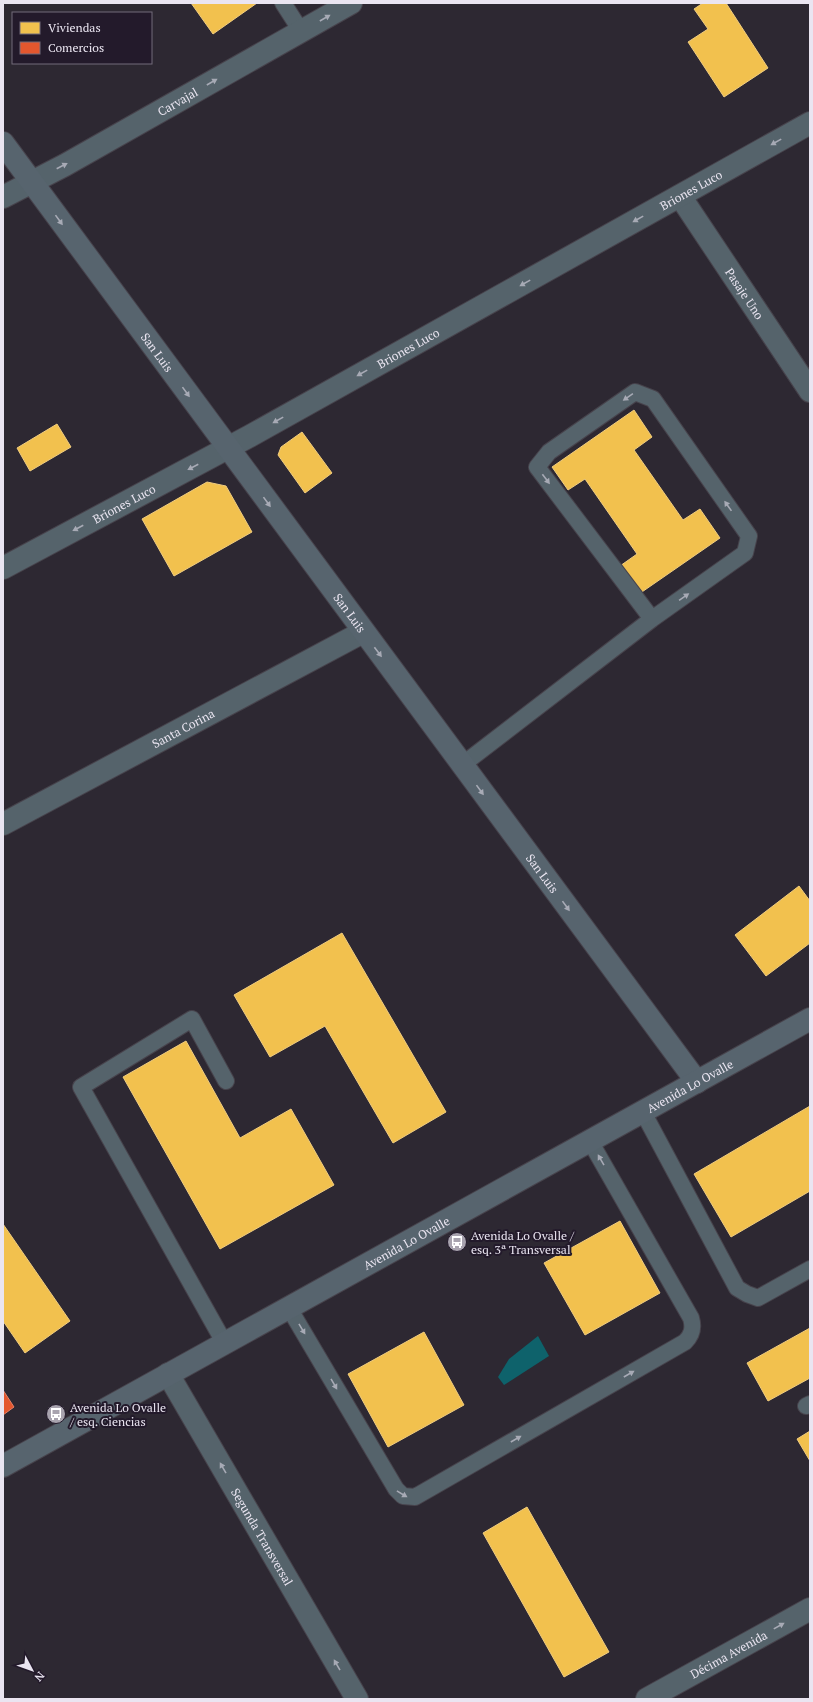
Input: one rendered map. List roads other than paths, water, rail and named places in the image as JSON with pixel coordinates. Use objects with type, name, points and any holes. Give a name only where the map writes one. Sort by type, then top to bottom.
[{"type":"street","name":"Carvajal","points":[[3,197],[65,165],[351,3]]},
{"type":"street","name":"Briones Luco","points":[[3,568],[228,449],[810,123]]},
{"type":"street","name":"San Luis","points":[[3,143],[697,1082]]},
{"type":"street","name":"Pasaje Uno","points":[[680,196],[810,391]]},
{"type":"street","name":"Santa Corina","points":[[3,824],[363,632]]},
{"type":"street","name":"Avenida Lo Ovalle","points":[[3,1466],[810,1019]]},
{"type":"street","name":"Segunda Transversal","points":[[168,1374],[357,1699]]},
{"type":"street","name":"Décima Avenida","points":[[647,1699],[810,1609]]},
{"type":"lane","points":[[283,3],[301,31]]},
{"type":"lane","points":[[462,765],[652,619],[745,553],[750,536],[653,399],[635,392],[549,452],[537,467],[652,619]]},
{"type":"lane","points":[[225,1344],[81,1087],[192,1019],[226,1081]]},
{"type":"lane","points":[[643,1112],[738,1288],[747,1294],[758,1298],[810,1269]]},
{"type":"lane","points":[[289,1308],[396,1489],[403,1496],[414,1497],[671,1350],[690,1337],[693,1325],[691,1318],[590,1141]]},
{"type":"water","points":[[538,1336],[549,1356],[504,1385],[498,1377],[509,1359]]},
{"type":"place","name":"Avenida Lo Ovalle / esq. 3ª Transversal","points":[[457,1242]]},
{"type":"place","name":"Avenida Lo Ovalle / esq. Ciencias","points":[[56,1414]]}]
